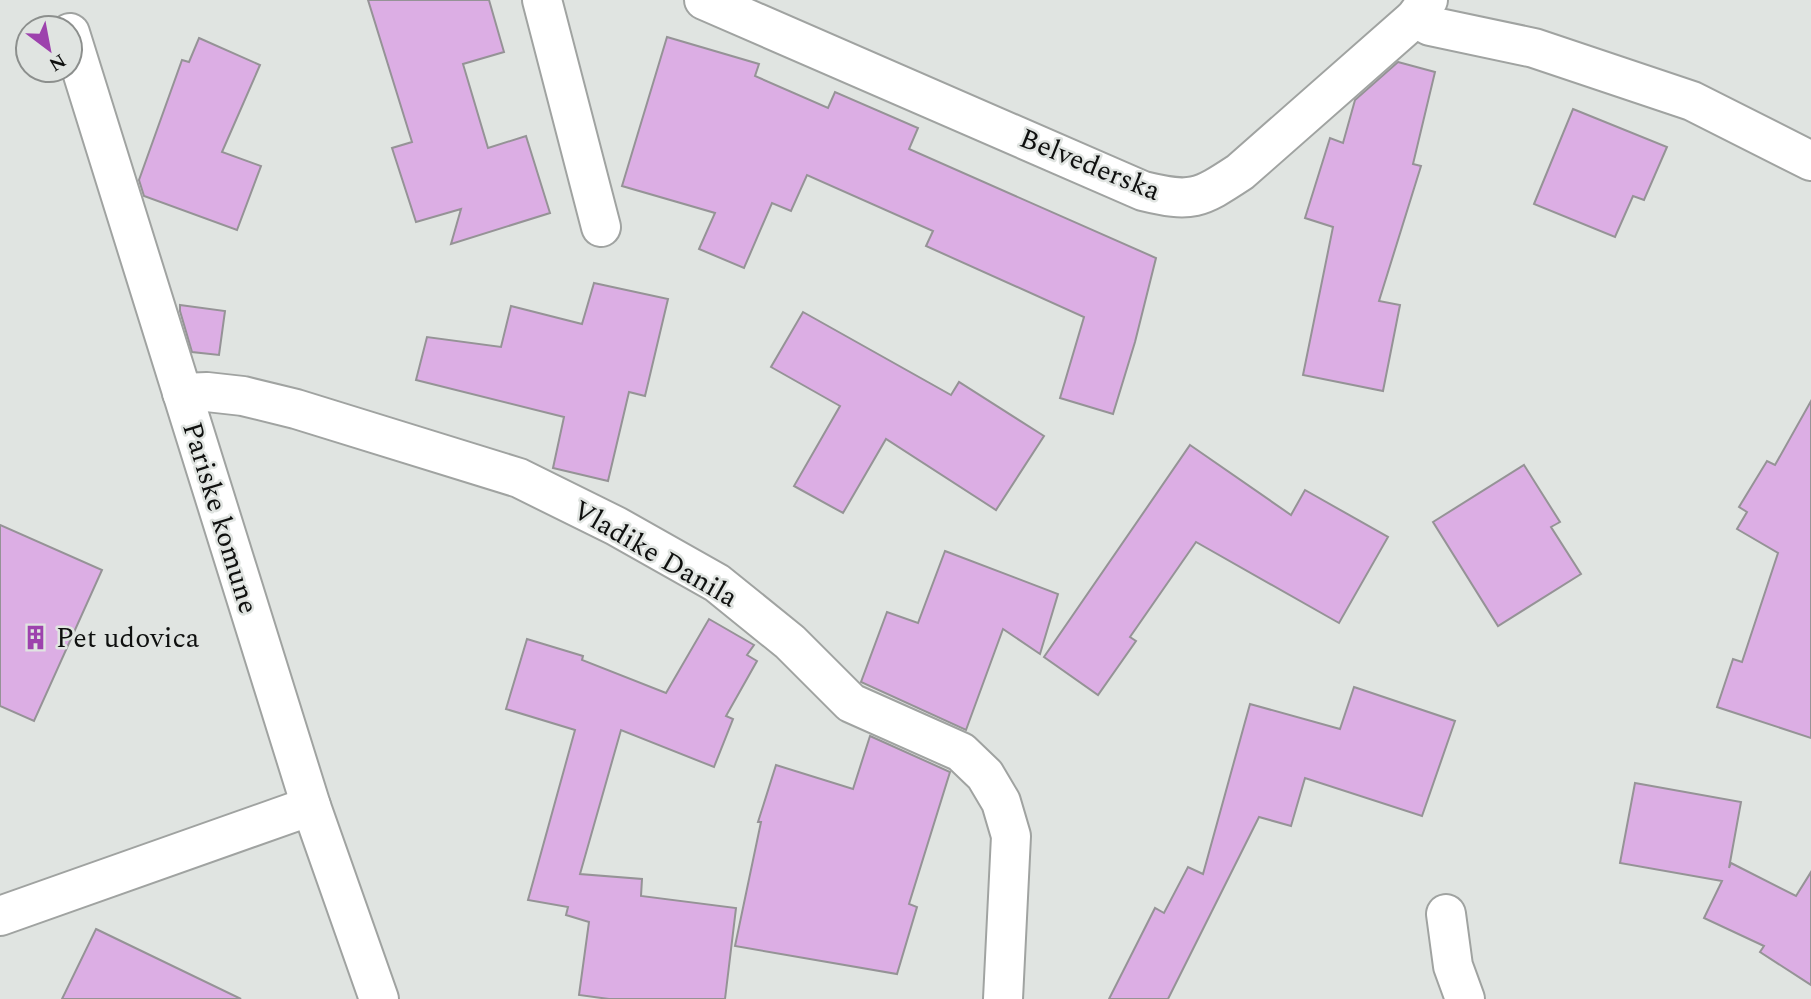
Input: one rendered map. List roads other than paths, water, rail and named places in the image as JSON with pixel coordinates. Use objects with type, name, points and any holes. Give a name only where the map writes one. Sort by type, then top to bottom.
[{"type":"street","points":[[542,0],[600,227]]},
{"type":"street","name":"Belvederska","points":[[704,0],[1143,191],[1174,199],[1194,197],[1212,190],[1240,172],[1422,9]]},
{"type":"street","points":[[1422,9],[1430,26],[1534,48],[1692,101],[1811,161]]},
{"type":"street","name":"Pariske komune","points":[[84,78],[311,806],[379,999]]},
{"type":"street","name":"Vladike Danila","points":[[182,393],[207,392],[243,396],[296,409],[519,478],[617,526],[718,583],[790,642],[851,704],[961,752],[985,775],[1001,802],[1011,836],[1003,999]]},
{"type":"street","points":[[0,916],[311,806]]},
{"type":"street","points":[[1446,914],[1453,966],[1465,999]]},
{"type":"place","name":"Pet udovica","points":[[36,638]]}]
